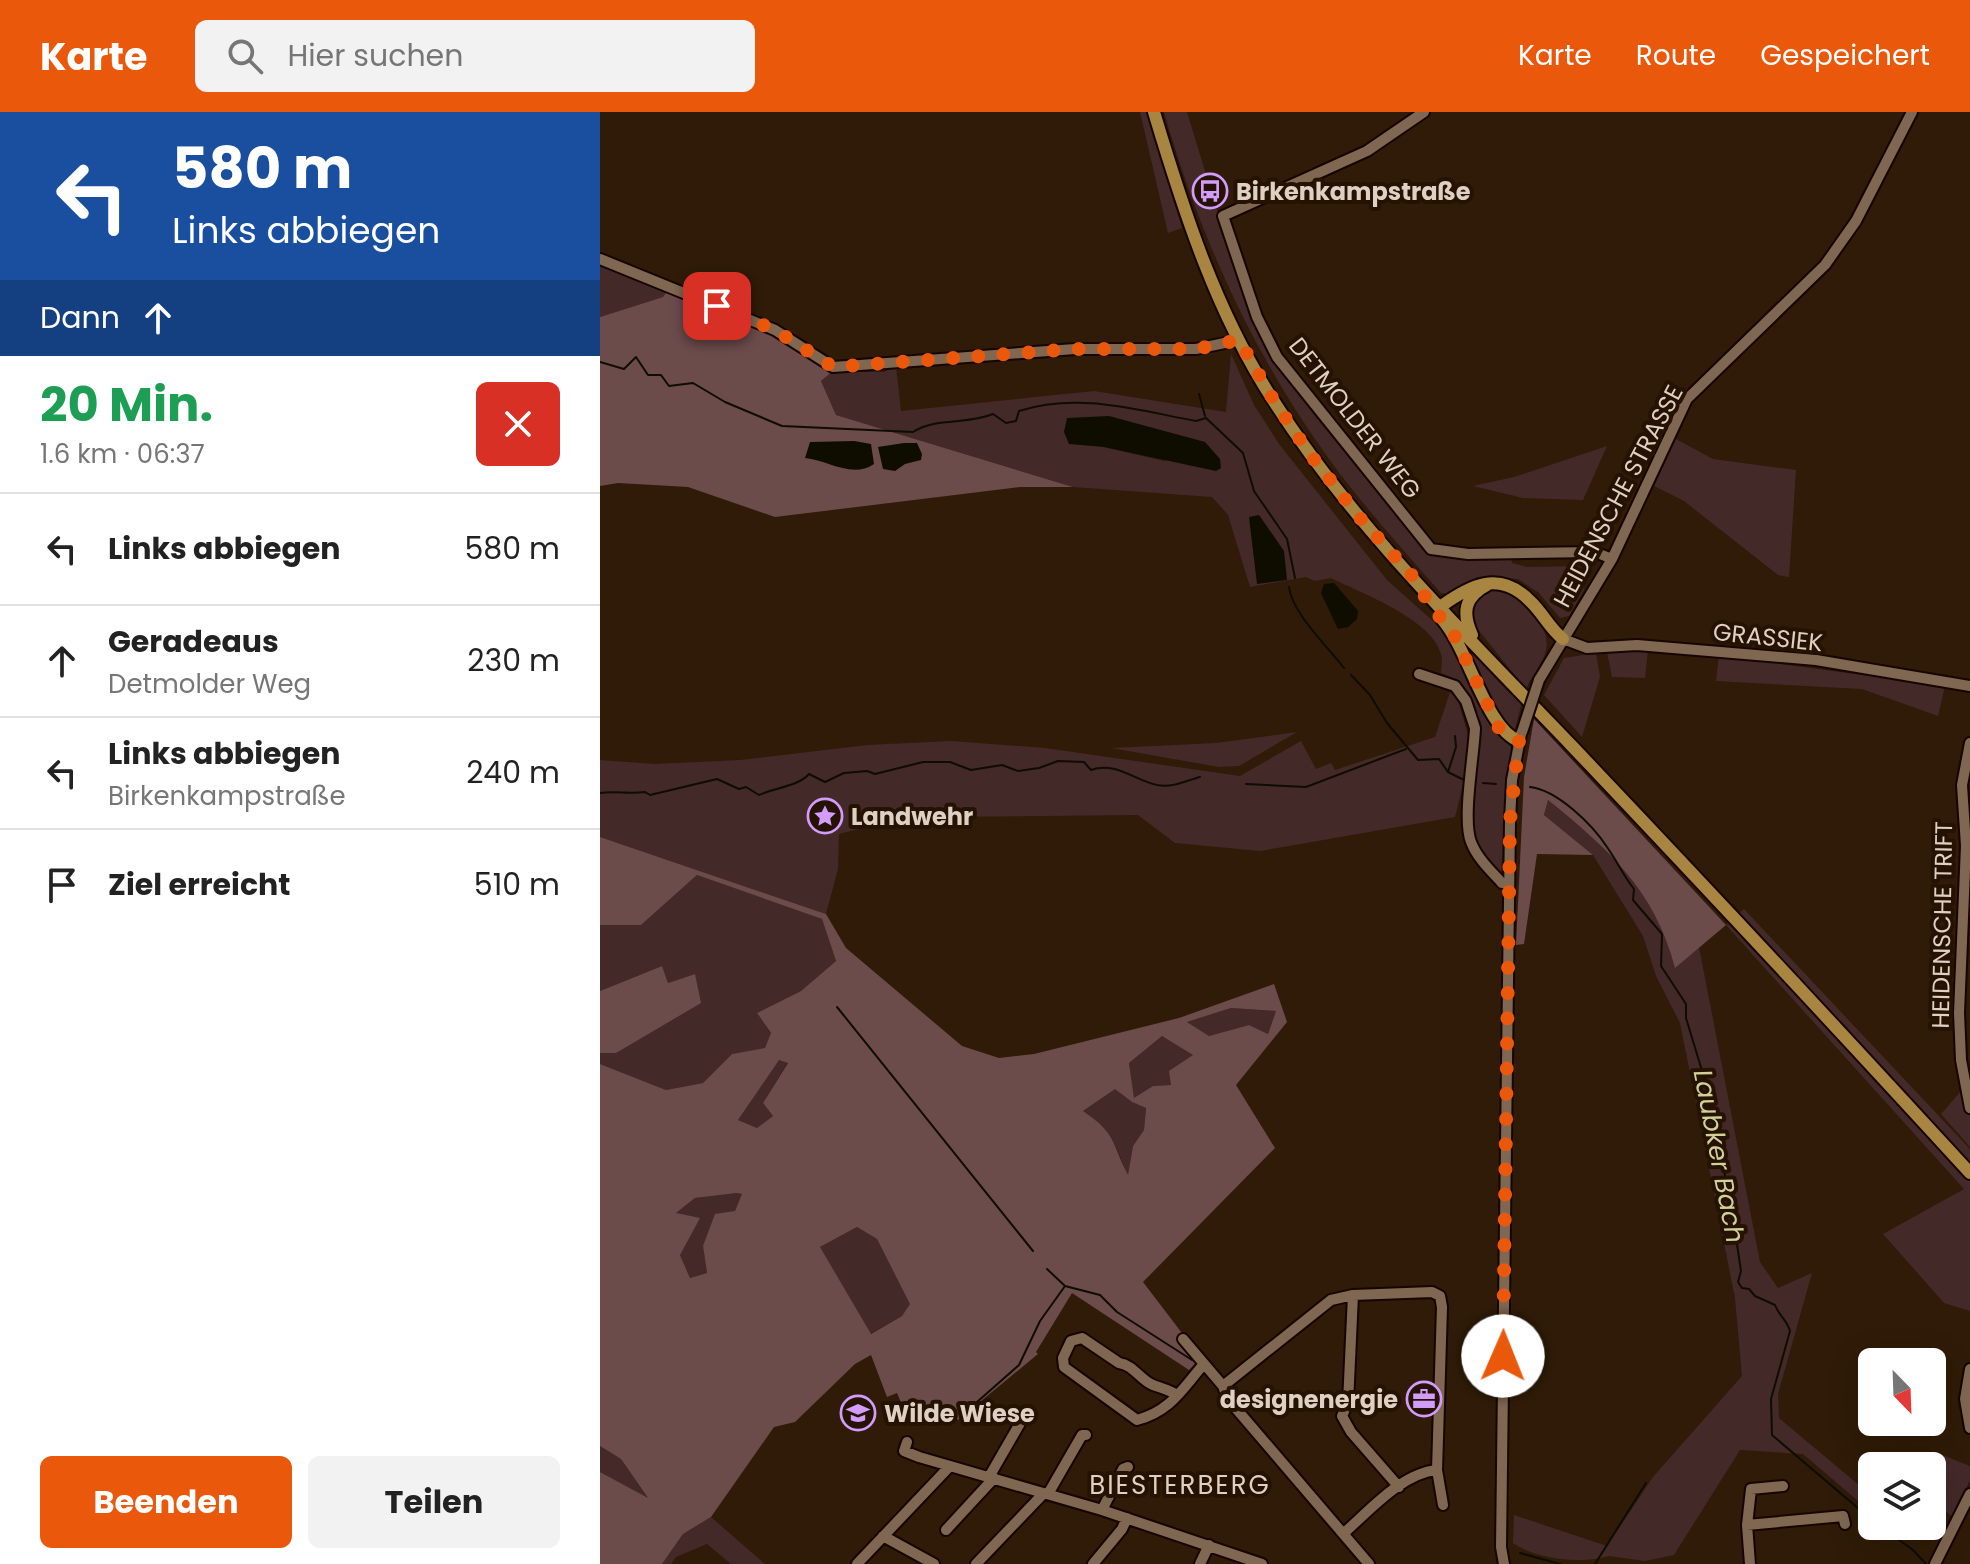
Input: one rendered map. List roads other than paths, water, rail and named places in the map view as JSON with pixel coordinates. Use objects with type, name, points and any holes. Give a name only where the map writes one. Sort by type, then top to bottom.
[{"type":"main road","name":"DETMOLDER WEG","points":[[1154,112],[1194,236],[1237,335],[1273,399],[1309,453],[1383,545],[1416,580]]},
{"type":"main road","points":[[1416,580],[1970,1173]]},
{"type":"main road","points":[[1416,580],[1466,656],[1499,728],[1520,737]]},
{"type":"main road","points":[[1440,607],[1470,586],[1490,584],[1511,588],[1523,595],[1563,639]]},
{"type":"main road","points":[[1478,647],[1466,622],[1466,605],[1471,597],[1490,584]]},
{"type":"street","name":"DETMOLDER WEG","points":[[1424,112],[1367,151],[1223,216],[1257,317],[1277,357],[1431,549],[1468,554],[1595,552],[1612,559]]},
{"type":"street","name":"HEIDENSCHE STRASSE","points":[[1520,737],[1539,680],[1612,559],[1687,399],[1825,265],[1856,221],[1912,112]]},
{"type":"street","points":[[600,259],[775,330],[833,367],[1075,349],[1196,349],[1215,346],[1237,335]]},
{"type":"street","name":"GRASSIEK","points":[[1563,639],[1582,647],[1637,645],[1816,660],[1970,686]]},
{"type":"street","points":[[1419,674],[1455,686],[1472,714],[1475,728],[1468,819],[1471,842],[1480,858],[1502,883],[1509,883]]},
{"type":"street","points":[[1501,1564],[1510,801],[1520,737]]},
{"type":"street","name":"HEIDENSCHE TRIFT","points":[[1970,743],[1962,785],[1966,846],[1959,1013],[1961,1060],[1970,1108]]},
{"type":"street","points":[[1223,1386],[1331,1300],[1353,1295],[1432,1292],[1440,1296],[1437,1470],[1443,1505]]},
{"type":"street","points":[[1353,1295],[1348,1403],[1342,1416],[1351,1432],[1399,1487]]},
{"type":"street","points":[[1177,1395],[1162,1386],[1154,1386],[1127,1364],[1119,1363],[1082,1338],[1071,1341],[1063,1358],[1064,1367],[1120,1405],[1135,1419],[1161,1412],[1177,1395],[1204,1364]]},
{"type":"street","points":[[1183,1339],[1223,1386],[1227,1398],[1369,1564]]},
{"type":"street","points":[[1970,1369],[1965,1399],[1970,1428]]},
{"type":"street","points":[[946,1530],[991,1478],[1025,1419]]},
{"type":"street","points":[[976,1564],[1046,1494],[1082,1435],[1086,1435]]},
{"type":"street","points":[[907,1442],[904,1451],[1102,1510],[1262,1564]]},
{"type":"street","points":[[857,1564],[950,1466]]},
{"type":"street","points":[[1102,1510],[1123,1469],[1128,1467]]},
{"type":"street","points":[[1344,1533],[1399,1487],[1426,1471],[1437,1470]]},
{"type":"street","points":[[1750,1564],[1747,1525],[1751,1489],[1783,1486]]},
{"type":"street","points":[[1935,1564],[1970,1496]]},
{"type":"street","points":[[1957,1519],[1970,1511]]},
{"type":"street","points":[[1747,1525],[1843,1516]]},
{"type":"street","points":[[1093,1564],[1122,1529],[1127,1518]]},
{"type":"street","points":[[883,1536],[934,1564]]},
{"type":"street","points":[[1200,1564],[1209,1545]]},
{"type":"waterway","name":"Laubker Bach","points":[[600,362],[624,369],[636,357],[648,375],[661,375],[669,386],[693,383],[725,402],[782,426],[913,432],[932,424],[993,414],[1006,423],[1016,421],[1019,411],[1063,403],[1107,405],[1196,421],[1206,418],[1243,453],[1254,491],[1287,539],[1295,578]]},
{"type":"waterway","points":[[1199,394],[1205,416]]},
{"type":"waterway","name":"Laubker Bach","points":[[1289,587],[1304,619],[1344,668]]},
{"type":"waterway","name":"Laubker Bach","points":[[1351,675],[1370,695],[1387,723],[1418,760],[1439,759],[1448,772],[1464,780]]},
{"type":"waterway","points":[[1448,772],[1456,747],[1455,736]]},
{"type":"waterway","points":[[1246,784],[1306,787],[1406,749]]},
{"type":"waterway","points":[[600,793],[645,792],[650,795],[717,779],[739,789],[746,787],[759,795],[793,784],[809,774],[825,782],[844,773],[867,771],[875,774],[923,762],[950,762],[971,770],[1002,765],[1018,771],[1058,761],[1084,762],[1091,770],[1116,769],[1163,786],[1200,777]]},
{"type":"waterway","name":"Laubker Bach","points":[[1483,783],[1496,784]]},
{"type":"waterway","name":"Laubker Bach","points":[[1530,787],[1562,801],[1592,828],[1634,889],[1633,900],[1662,934],[1661,966],[1686,1004],[1686,1018],[1706,1084],[1731,1204],[1741,1271],[1738,1282],[1742,1288],[1775,1305],[1790,1331],[1771,1399],[1772,1435],[1858,1508]]},
{"type":"waterway","points":[[837,1007],[1033,1251]]},
{"type":"waterway","points":[[1047,1269],[1065,1286],[1100,1295],[1117,1312],[1192,1360]]},
{"type":"waterway","points":[[960,1417],[1019,1365],[1040,1321],[1065,1286]]},
{"type":"waterway","points":[[1595,1564],[1646,1483]]},
{"type":"waterway","name":"Laubker Bach","points":[[1899,1540],[1926,1564]]},
{"type":"waterway","points":[[1520,1553],[1560,1564]]},
{"type":"place","name":"Birkenkampstraße","points":[[1210,191]]},
{"type":"place","name":"Landwehr","points":[[825,816]]},
{"type":"place","name":"designenergie","points":[[1424,1399]]},
{"type":"place","name":"Wilde Wiese","points":[[858,1413]]},
{"type":"district","name":"BIESTERBERG","points":[[1180,1485]]}]
